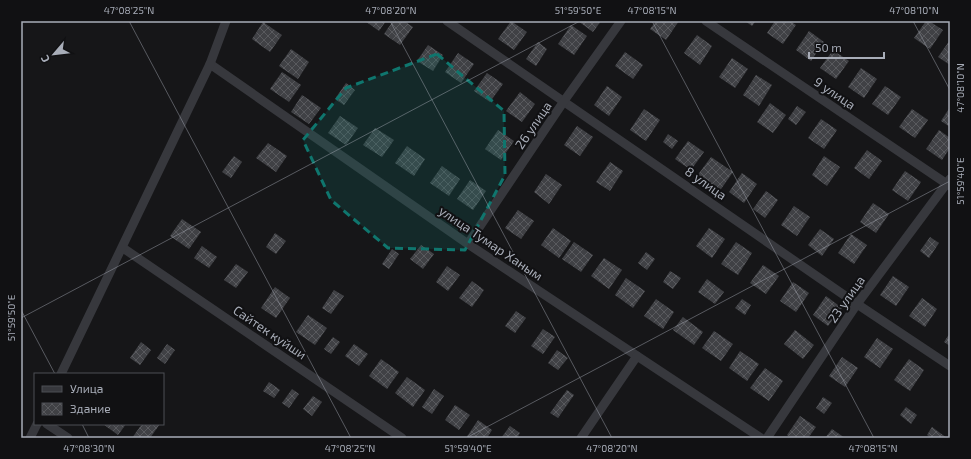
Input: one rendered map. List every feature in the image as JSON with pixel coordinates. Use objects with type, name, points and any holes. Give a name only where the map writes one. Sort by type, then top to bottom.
[{"type":"street","points":[[61,373],[210,64],[226,21]]},
{"type":"street","name":"8 улица","points":[[447,21],[857,304],[950,366]]},
{"type":"street","name":"26 улица","points":[[468,244],[564,101],[621,21]]},
{"type":"street","name":"9 улица","points":[[706,21],[949,183]]},
{"type":"street","name":"улица Тумар Ханым","points":[[210,64],[468,244],[761,438]]},
{"type":"street","name":"23 улица","points":[[767,438],[857,304],[949,183]]},
{"type":"street","name":"Сайтек куйши","points":[[122,248],[402,438]]},
{"type":"street","points":[[581,438],[637,356]]},
{"type":"street","points":[[30,438],[36,425]]},
{"type":"street","points":[[48,425],[68,438]]},
{"type":"highlighted area","points":[[437,54],[504,111],[505,175],[465,250],[388,248],[331,200],[303,140],[346,88]]},
{"type":"building","points":[[365,21],[386,21],[379,31]]},
{"type":"building","points":[[393,21],[404,21],[413,27],[400,45],[384,34]]},
{"type":"building","points":[[511,21],[527,32],[514,50],[498,39]]},
{"type":"building","points":[[578,21],[601,21],[593,32]]},
{"type":"building","points":[[656,21],[679,21],[666,40],[650,29]]},
{"type":"building","points":[[745,21],[756,21],[752,26]]},
{"type":"building","points":[[775,21],[790,21],[796,25],[783,44],[767,33]]},
{"type":"building","points":[[926,21],[929,21],[943,30],[930,49],[914,38]]},
{"type":"building","points":[[263,22],[282,35],[270,52],[252,39]]},
{"type":"building","points":[[571,25],[587,36],[574,55],[558,44]]},
{"type":"building","points":[[809,31],[824,42],[811,61],[796,50]]},
{"type":"building","points":[[697,35],[712,46],[700,65],[684,53]]},
{"type":"building","points":[[950,40],[950,65],[938,57]]},
{"type":"building","points":[[538,42],[547,49],[536,66],[526,59]]},
{"type":"building","points":[[428,45],[443,55],[433,71],[417,61]]},
{"type":"building","points":[[291,49],[309,62],[298,79],[279,66]]},
{"type":"building","points":[[833,50],[849,61],[836,79],[820,68]]},
{"type":"building","points":[[625,52],[643,65],[633,79],[615,66]]},
{"type":"building","points":[[458,53],[474,64],[461,83],[445,72]]},
{"type":"building","points":[[732,58],[748,69],[735,88],[719,77]]},
{"type":"building","points":[[861,68],[877,79],[864,98],[848,87]]},
{"type":"building","points":[[282,72],[301,85],[289,102],[270,89]]},
{"type":"building","points":[[487,73],[503,84],[490,102],[474,91]]},
{"type":"building","points":[[756,75],[772,85],[759,106],[743,95]]},
{"type":"building","points":[[346,83],[355,90],[344,105],[335,99]]},
{"type":"building","points":[[607,86],[622,97],[609,116],[594,105]]},
{"type":"building","points":[[885,86],[901,97],[888,115],[872,104]]},
{"type":"building","points":[[520,92],[535,104],[522,122],[506,111]]},
{"type":"building","points":[[302,95],[321,108],[309,124],[291,112]]},
{"type":"building","points":[[770,103],[786,115],[773,133],[757,122]]},
{"type":"building","points":[[797,106],[806,112],[796,125],[788,119]]},
{"type":"building","points":[[950,107],[950,127],[941,121]]},
{"type":"building","points":[[644,109],[660,120],[646,141],[630,130]]},
{"type":"building","points":[[912,109],[928,120],[915,138],[899,127]]},
{"type":"building","points":[[340,116],[358,128],[346,145],[328,133]]},
{"type":"building","points":[[821,119],[837,130],[824,149],[808,138]]},
{"type":"building","points":[[577,126],[593,137],[580,156],[564,145]]},
{"type":"building","points":[[375,128],[394,140],[382,157],[363,145]]},
{"type":"building","points":[[498,130],[514,141],[501,160],[485,149]]},
{"type":"building","points":[[939,130],[950,138],[950,148],[942,160],[926,149]]},
{"type":"building","points":[[668,134],[678,141],[672,149],[663,142]]},
{"type":"building","points":[[688,141],[704,152],[691,170],[675,159]]},
{"type":"building","points":[[268,143],[287,156],[276,172],[256,158]]},
{"type":"building","points":[[407,146],[425,159],[414,176],[395,163]]},
{"type":"building","points":[[867,150],[882,161],[869,179],[854,168]]},
{"type":"building","points":[[234,156],[242,162],[231,178],[222,172]]},
{"type":"building","points":[[824,156],[840,167],[827,186],[812,175]]},
{"type":"building","points":[[711,157],[733,172],[719,192],[697,176]]},
{"type":"building","points":[[610,162],[623,171],[610,191],[596,182]]},
{"type":"building","points":[[442,166],[460,179],[449,196],[430,183]]},
{"type":"building","points":[[905,171],[921,182],[908,201],[892,190]]},
{"type":"building","points":[[742,173],[757,184],[744,203],[729,192]]},
{"type":"building","points":[[546,174],[562,185],[549,204],[534,192]]},
{"type":"building","points":[[470,180],[486,191],[473,210],[457,199]]},
{"type":"building","points":[[766,191],[778,200],[765,218],[753,209]]},
{"type":"building","points":[[873,203],[889,214],[876,233],[860,222]]},
{"type":"building","points":[[794,206],[810,217],[797,236],[781,225]]},
{"type":"building","points":[[518,210],[534,221],[521,239],[505,228]]},
{"type":"building","points":[[182,219],[201,232],[189,249],[170,236]]},
{"type":"building","points":[[553,228],[571,241],[559,258],[541,245]]},
{"type":"building","points":[[709,228],[725,239],[712,258],[696,246]]},
{"type":"building","points":[[820,229],[834,239],[822,256],[808,245]]},
{"type":"building","points":[[275,233],[286,241],[276,254],[266,247]]},
{"type":"building","points":[[851,234],[867,245],[854,264],[838,253]]},
{"type":"building","points":[[930,237],[939,243],[929,258],[920,251]]},
{"type":"building","points":[[574,242],[593,255],[581,272],[562,259]]},
{"type":"building","points":[[736,242],[752,253],[738,275],[721,264]]},
{"type":"building","points":[[421,245],[434,254],[423,269],[410,259]]},
{"type":"building","points":[[202,246],[217,257],[209,268],[194,258]]},
{"type":"building","points":[[392,249],[399,254],[389,269],[382,264]]},
{"type":"building","points":[[646,252],[655,259],[647,270],[638,263]]},
{"type":"building","points":[[604,258],[622,270],[609,289],[591,276]]},
{"type":"building","points":[[236,264],[248,272],[236,288],[224,280]]},
{"type":"building","points":[[763,265],[779,276],[766,294],[750,283]]},
{"type":"building","points":[[447,266],[460,275],[448,291],[436,282]]},
{"type":"building","points":[[670,271],[681,278],[673,289],[663,282]]},
{"type":"building","points":[[893,276],[909,287],[896,306],[880,295]]},
{"type":"building","points":[[626,278],[645,291],[633,308],[615,295]]},
{"type":"building","points":[[707,279],[724,292],[715,304],[698,292]]},
{"type":"building","points":[[472,281],[484,290],[472,307],[459,298]]},
{"type":"building","points":[[793,282],[809,293],[796,312],[780,301]]},
{"type":"building","points":[[275,287],[290,298],[276,318],[261,308]]},
{"type":"building","points":[[334,290],[344,296],[331,314],[322,308]]},
{"type":"building","points":[[826,296],[842,308],[828,326],[813,315]]},
{"type":"building","points":[[922,298],[937,309],[925,327],[909,316]]},
{"type":"building","points":[[656,299],[674,312],[663,329],[644,316]]},
{"type":"building","points":[[742,299],[751,305],[745,315],[735,308]]},
{"type":"building","points":[[516,311],[526,318],[515,333],[505,326]]},
{"type":"building","points":[[308,315],[327,328],[315,345],[296,332]]},
{"type":"building","points":[[683,317],[703,332],[694,345],[673,330]]},
{"type":"building","points":[[543,329],[555,337],[543,354],[531,346]]},
{"type":"building","points":[[795,330],[814,345],[803,359],[784,344]]},
{"type":"building","points":[[714,331],[733,344],[721,361],[702,348]]},
{"type":"building","points":[[950,333],[950,346],[944,342]]},
{"type":"building","points":[[333,337],[340,342],[331,354],[324,349]]},
{"type":"building","points":[[877,338],[893,349],[880,368],[864,357]]},
{"type":"building","points":[[141,342],[151,350],[140,365],[130,358]]},
{"type":"building","points":[[167,344],[175,350],[165,364],[157,358]]},
{"type":"building","points":[[354,344],[368,354],[359,366],[345,356]]},
{"type":"building","points":[[557,350],[568,358],[558,370],[548,363]]},
{"type":"building","points":[[740,351],[759,364],[747,381],[729,368]]},
{"type":"building","points":[[842,357],[858,368],[845,387],[829,376]]},
{"type":"building","points":[[381,359],[399,372],[387,389],[369,376]]},
{"type":"building","points":[[909,359],[924,370],[910,391],[894,380]]},
{"type":"building","points":[[765,368],[783,381],[769,401],[750,388]]},
{"type":"building","points":[[407,377],[425,390],[413,407],[395,393]]},
{"type":"building","points":[[269,382],[280,390],[274,398],[263,391]]},
{"type":"building","points":[[292,389],[299,394],[289,408],[282,403]]},
{"type":"building","points":[[434,389],[444,396],[432,414],[422,407]]},
{"type":"building","points":[[567,390],[574,395],[558,418],[550,413]]},
{"type":"building","points":[[313,396],[322,402],[312,416],[303,409]]},
{"type":"building","points":[[823,397],[832,403],[824,414],[816,408]]},
{"type":"building","points":[[455,405],[470,415],[459,430],[445,420]]},
{"type":"building","points":[[906,407],[917,415],[911,424],[900,415]]},
{"type":"building","points":[[800,416],[816,427],[808,438],[792,438],[787,435]]},
{"type":"building","points":[[478,420],[492,430],[487,438],[466,438]]},
{"type":"building","points":[[104,425],[125,425],[118,435]]},
{"type":"building","points":[[141,425],[159,425],[150,438],[132,438]]},
{"type":"building","points":[[510,426],[520,433],[517,438],[501,438]]},
{"type":"building","points":[[932,427],[947,438],[931,438],[927,435]]},
{"type":"building","points":[[832,429],[845,438],[825,438]]}]
